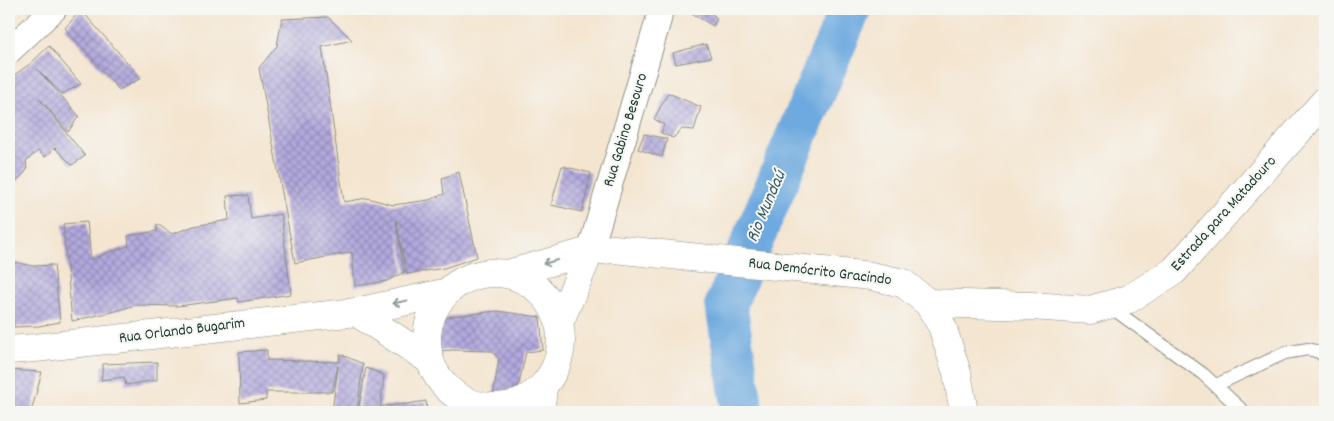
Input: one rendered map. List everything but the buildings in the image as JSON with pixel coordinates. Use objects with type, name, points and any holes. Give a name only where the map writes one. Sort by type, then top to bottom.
[{"type":"main road","name":"Estrada para Matadouro","points":[[928,303],[1090,310],[1129,299],[1174,271],[1325,101]]},
{"type":"main road","name":"Rua Demócrito Gracindo","points":[[510,274],[602,250],[871,276],[902,283],[928,303],[942,326],[957,373],[964,412]]},
{"type":"main road","points":[[560,321],[602,250]]},
{"type":"main road","points":[[356,312],[428,360],[446,390],[479,410],[542,400],[561,356],[560,321],[542,291],[510,274],[475,274],[444,293],[427,324],[428,360]]},
{"type":"main road","name":"Rua Orlando Bugarim","points":[[9,350],[356,312],[444,293]]},
{"type":"street","points":[[9,49],[54,9]]},
{"type":"street","name":"Rua Gabino Besouro","points":[[602,250],[660,9]]},
{"type":"lane","points":[[1107,305],[1203,374],[1244,412]]},
{"type":"lane","points":[[1216,385],[1285,353],[1308,349],[1319,352],[1325,357]]},
{"type":"waterway","name":"Rio Mundaú","points":[[743,412],[726,304],[850,9]]}]
